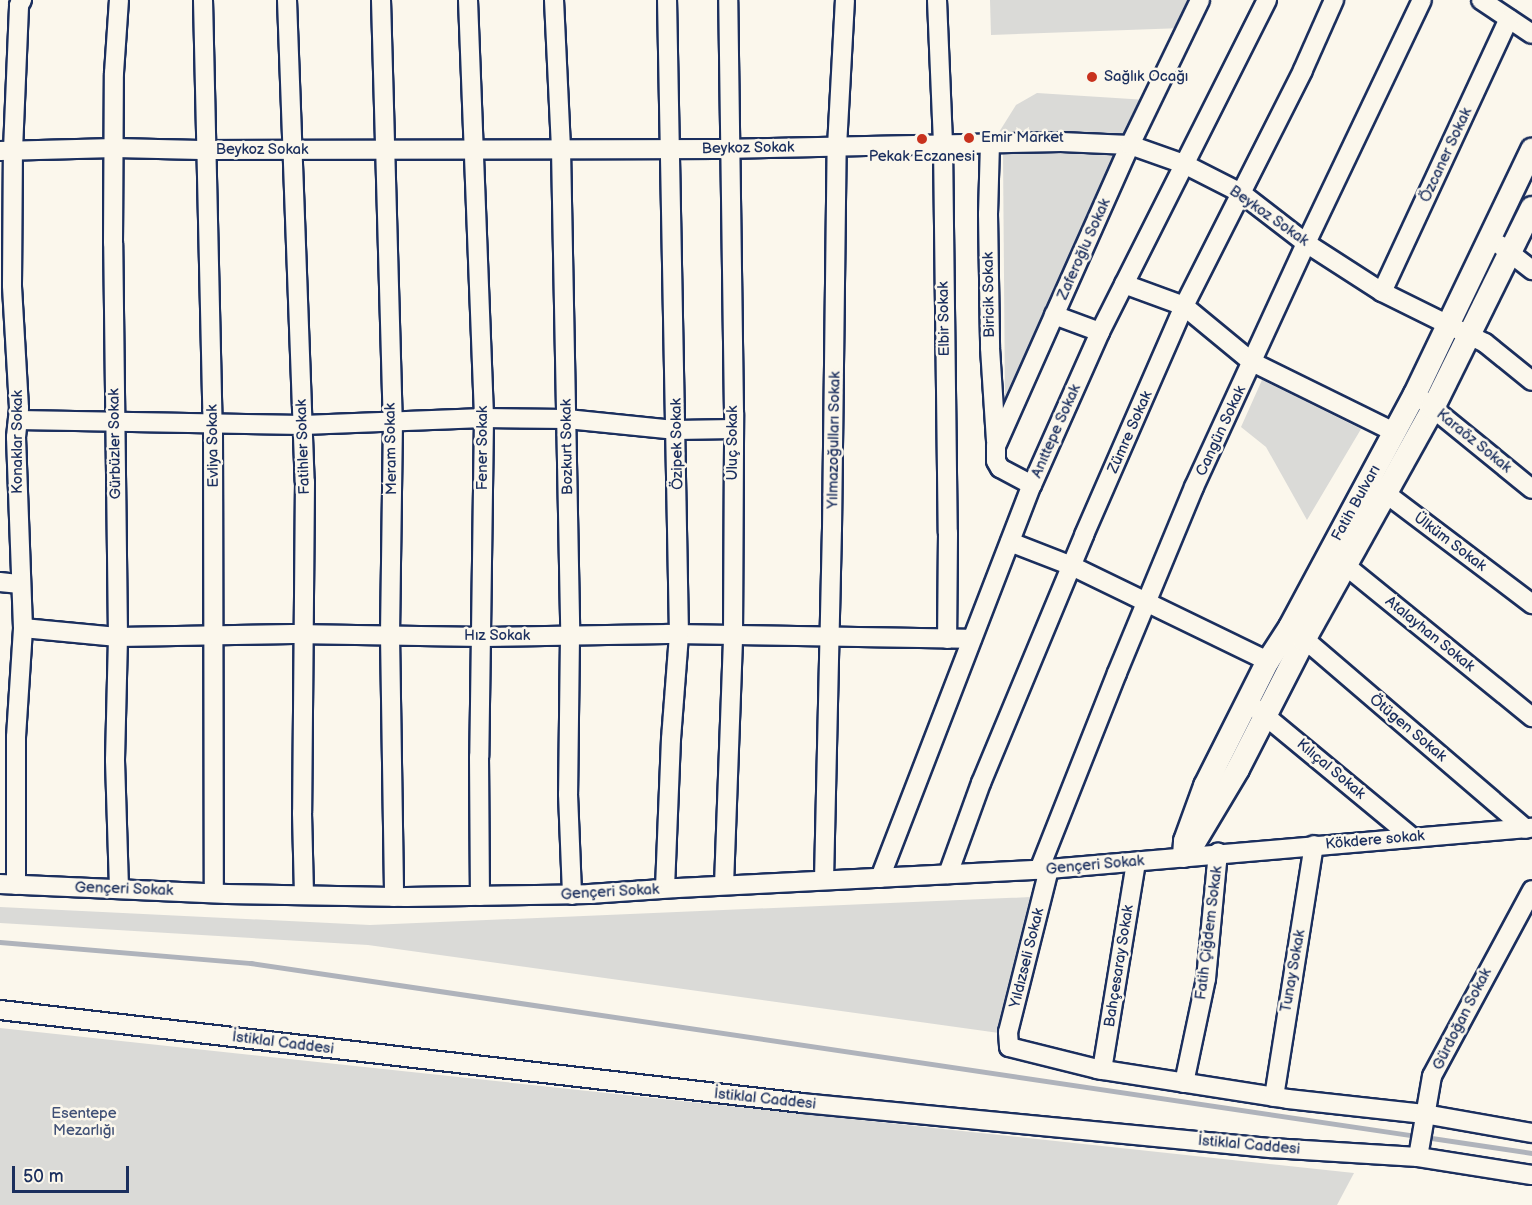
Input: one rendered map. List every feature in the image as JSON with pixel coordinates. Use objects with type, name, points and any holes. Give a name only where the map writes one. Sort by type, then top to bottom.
[{"type":"main road","name":"Fatih Bulvarı","points":[[1377,487],[1394,432],[1415,394],[1489,236],[1531,154]]},
{"type":"main road","points":[[1184,856],[1216,808],[1256,709],[1336,558],[1377,487],[1433,408],[1532,208]]},
{"type":"main road","points":[[1256,709],[1269,661],[1297,633]]},
{"type":"street","name":"Konaklar Sokak","points":[[8,884],[8,737],[23,628],[8,445],[18,420],[6,296],[6,151],[19,5],[22,0]]},
{"type":"street","name":"Gürbüzler Sokak","points":[[119,0],[114,73],[118,637],[115,760],[119,888]]},
{"type":"street","name":"Evliya Sokak","points":[[203,0],[213,425],[214,893]]},
{"type":"street","name":"Fatihler Sokak","points":[[287,0],[305,482],[304,895]]},
{"type":"street","name":"Meram Sokak","points":[[381,0],[393,420],[390,635],[394,897]]},
{"type":"street","name":"Fener Sokak","points":[[468,0],[484,418],[483,637],[479,757],[480,896]]},
{"type":"street","name":"Bozkurt Sokak","points":[[554,0],[561,149],[567,419],[570,636],[568,794],[572,895]]},
{"type":"street","name":"Özipek Sokak","points":[[665,888],[671,739],[679,635],[667,0]]},
{"type":"street","name":"Uluç Sokak","points":[[724,885],[733,636],[734,429],[728,0]]},
{"type":"street","name":"Yılmazoğulları Sokak","points":[[824,880],[837,147],[845,0]]},
{"type":"street","name":"Elbir Sokak","points":[[937,0],[943,144],[948,533],[947,639]]},
{"type":"street","name":"Zaferoğlu Sokak","points":[[996,446],[1131,145],[1200,0]]},
{"type":"street","name":"Anıttepe Sokak","points":[[880,878],[1032,485],[1100,332],[1267,0]]},
{"type":"street","name":"Zümre Sokak","points":[[948,874],[981,783],[1184,306],[1303,70],[1334,0]]},
{"type":"street","name":"Cangün Sokak","points":[[1044,870],[1146,603],[1194,487],[1306,243],[1422,0]]},
{"type":"street","points":[[1481,0],[1532,34]]},
{"type":"street","name":"Özcaner Sokak","points":[[1382,292],[1509,19]]},
{"type":"street","name":"Beykoz Sokak","points":[[6,151],[115,148],[206,150],[730,149],[943,144],[1131,145],[1184,164],[1240,193],[1306,243],[1382,292],[1448,322],[1485,343],[1532,381]]},
{"type":"street","name":"Biricik Sokak","points":[[990,144],[988,249],[996,446]]},
{"type":"street","points":[[1489,236],[1532,270]]},
{"type":"street","points":[[1124,284],[1184,306],[1252,362],[1394,432]]},
{"type":"street","points":[[1054,315],[1100,332]]},
{"type":"street","name":"Karaöz Sokak","points":[[1415,394],[1532,489]]},
{"type":"street","points":[[18,420],[303,425],[393,420],[567,419],[676,430],[734,429]]},
{"type":"street","points":[[996,446],[996,460],[1000,468],[1032,485]]},
{"type":"street","name":"Ülküm Sokak","points":[[1377,487],[1532,604]]},
{"type":"street","points":[[1010,542],[1072,566],[1269,661]]},
{"type":"street","name":"Atalayhan Sokak","points":[[1336,558],[1532,717]]},
{"type":"street","points":[[0,582],[20,585]]},
{"type":"street","name":"Hız Sokak","points":[[23,628],[118,637],[303,634],[483,637],[679,635],[972,639]]},
{"type":"street","name":"Ötügen Sokak","points":[[1297,633],[1529,829]]},
{"type":"street","name":"Kılıçal Sokak","points":[[1256,709],[1412,837]]},
{"type":"street","name":"Kökdere sokak","points":[[1218,853],[1529,829]]},
{"type":"street","name":"Tunay Sokak","points":[[1274,1097],[1314,845]]},
{"type":"street","name":"Gençeri Sokak","points":[[8,884],[214,893],[394,897],[572,895],[665,888],[1044,870],[1136,863],[1218,853]]},
{"type":"street","name":"Fatih Çiğdem Sokak","points":[[1184,1083],[1206,979],[1218,853]]},
{"type":"street","name":"Bahçesaray Sokak","points":[[1102,1070],[1136,863]]},
{"type":"street","name":"Yıldızseli Sokak","points":[[1044,870],[1008,1032],[1009,1047],[1102,1070]]},
{"type":"street","name":"Gürdoğan Sokak","points":[[1419,1153],[1432,1076],[1532,890]]},
{"type":"street","name":"İstiklal Caddesi","points":[[0,1010],[802,1103],[1271,1148],[1419,1153],[1532,1175]]},
{"type":"street","points":[[1102,1070],[1532,1133]]},
{"type":"green space","points":[[990,0],[1195,0],[1183,28],[991,35]]},
{"type":"green space","points":[[1037,93],[1147,100],[1124,145],[996,137],[1016,105]]},
{"type":"green space","points":[[1118,152],[1005,401],[1003,153]]},
{"type":"green space","points":[[1262,380],[1361,429],[1307,520],[1266,447],[1241,427]]},
{"type":"green space","points":[[1031,897],[999,1033],[368,945],[0,923],[0,907],[370,925]]},
{"type":"green space","name":"Esentepe Mezarlığı","points":[[0,1028],[1354,1173],[1337,1205],[0,1205]]},
{"type":"waterway","points":[[0,942],[251,963],[1417,1136]]},
{"type":"waterway","points":[[1425,1137],[1532,1153]]},
{"type":"place","name":"Sağlık Ocağı","points":[[1092,77]]},
{"type":"place","name":"Emir Market","points":[[969,138]]},
{"type":"place","name":"Pekak Eczanesi","points":[[922,139]]}]
